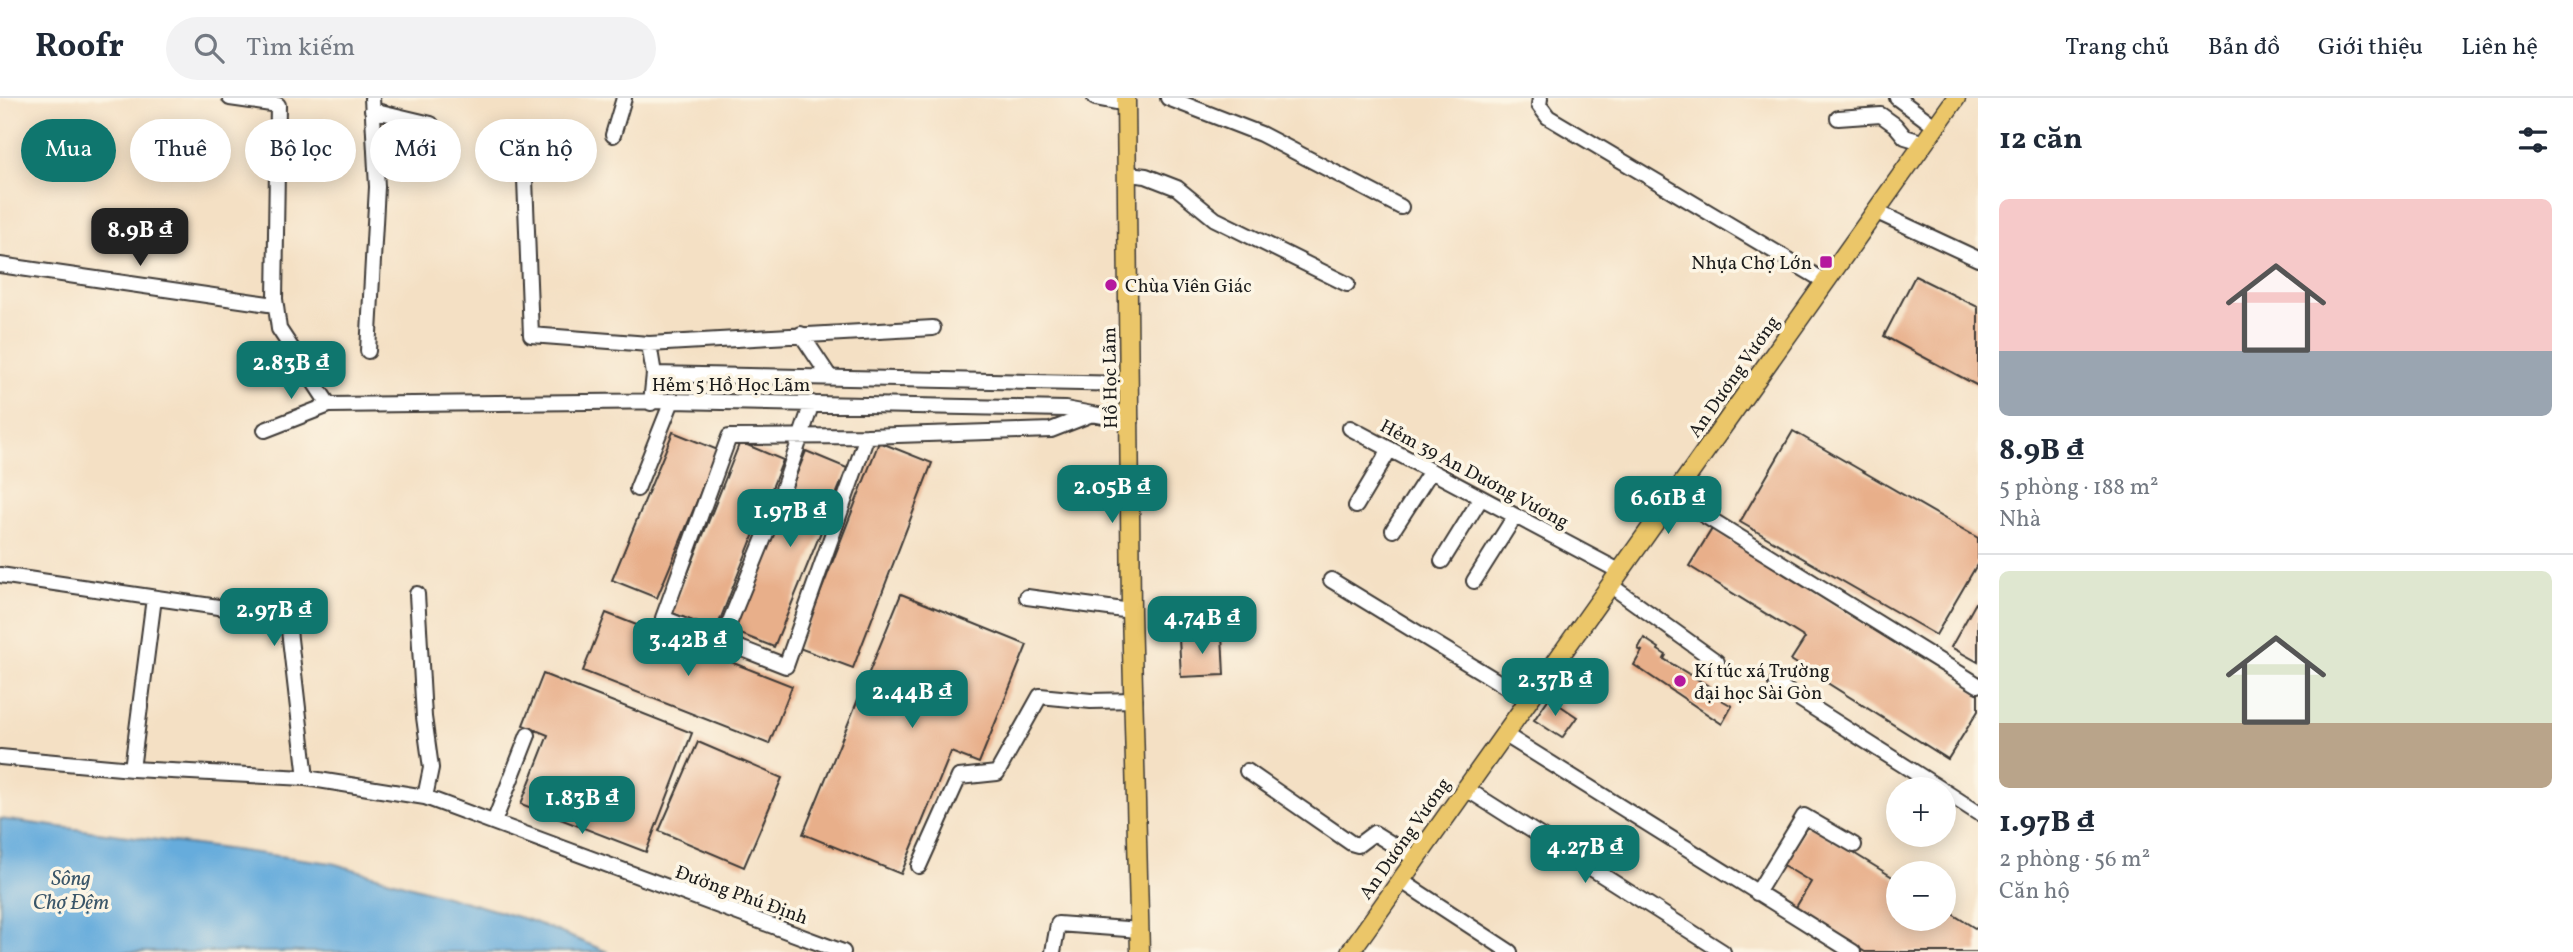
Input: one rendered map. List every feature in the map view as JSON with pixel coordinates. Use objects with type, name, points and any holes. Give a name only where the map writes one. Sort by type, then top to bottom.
[{"type":"main road","name":"An Dương Vương","points":[[1350,952],[1956,98]]},
{"type":"main road","name":"Hồ Học Lãm","points":[[1126,101],[1131,611],[1140,952]]},
{"type":"street","points":[[230,98],[278,105],[275,305],[279,328],[329,405],[265,430]]},
{"type":"street","points":[[612,135],[624,98]]},
{"type":"street","points":[[1095,98],[1126,101]]},
{"type":"street","points":[[1168,98],[1261,134],[1401,207]]},
{"type":"street","points":[[1541,98],[1539,106],[1548,117],[1826,282]]},
{"type":"street","points":[[1898,98],[1936,127]]},
{"type":"street","points":[[368,351],[377,187],[372,104],[417,119]]},
{"type":"street","points":[[1838,118],[1881,115],[1905,137],[1925,143]]},
{"type":"street","points":[[1128,174],[1146,176],[1177,188],[1215,219],[1347,284]]},
{"type":"street","points":[[525,182],[531,335],[649,344],[933,328]]},
{"type":"street","points":[[1877,212],[1978,259]]},
{"type":"street","points":[[0,265],[275,305]]},
{"type":"street","points":[[801,334],[829,376]]},
{"type":"street","points":[[649,344],[654,374],[651,403]]},
{"type":"street","points":[[654,374],[829,376],[962,383],[1130,384]]},
{"type":"street","points":[[637,489],[672,401]]},
{"type":"street","name":"Hẻm 5 Hồ Học Lãm","points":[[329,405],[672,401],[812,403],[1065,409],[1131,421]]},
{"type":"street","points":[[722,641],[779,501],[812,403]]},
{"type":"street","points":[[867,436],[786,666],[663,618],[729,437],[799,438],[1051,430],[1092,414]]},
{"type":"street","name":"Hẻm 39 An Dương Vương","points":[[1350,428],[1515,516],[1614,578],[1717,662]]},
{"type":"street","points":[[1356,506],[1390,449]]},
{"type":"street","points":[[1393,530],[1430,471]]},
{"type":"street","points":[[1673,496],[1978,685]]},
{"type":"street","points":[[1442,561],[1481,498]]},
{"type":"street","points":[[1474,581],[1515,516]]},
{"type":"street","points":[[0,575],[259,614],[289,630],[306,778]]},
{"type":"street","points":[[1331,580],[1528,700]]},
{"type":"street","points":[[417,594],[424,718],[430,768],[425,797]]},
{"type":"street","points":[[1027,597],[1131,611]]},
{"type":"street","points":[[132,769],[154,598]]},
{"type":"street","points":[[1776,684],[1923,777]]},
{"type":"street","points":[[919,866],[959,778],[997,772],[1040,696],[1091,701],[1135,701]]},
{"type":"street","points":[[1504,734],[1853,952]]},
{"type":"street","points":[[494,822],[528,735]]},
{"type":"street","name":"Đường Phú Định","points":[[0,757],[132,769],[306,778],[425,797],[843,952]]},
{"type":"street","points":[[1247,771],[1350,843],[1357,845],[1374,833],[1416,859]]},
{"type":"street","points":[[1465,788],[1723,952]]},
{"type":"street","points":[[1956,799],[1978,813]]},
{"type":"street","points":[[1757,893],[1804,816],[1854,845]]},
{"type":"street","points":[[1400,880],[1510,952]]},
{"type":"street","points":[[1053,952],[1058,924],[1140,930]]},
{"type":"water","name":"Sông Chợ Đệm","points":[[0,819],[332,863],[532,921],[608,952],[0,952]]},
{"type":"building","points":[[1915,276],[1978,307],[1978,386],[1884,336]]},
{"type":"building","points":[[1793,431],[1978,538],[1978,563],[1936,635],[1740,522]]},
{"type":"building","points":[[673,432],[718,450],[657,598],[612,580]]},
{"type":"building","points":[[740,442],[783,460],[716,630],[672,613]]},
{"type":"building","points":[[879,442],[932,463],[853,668],[799,648]]},
{"type":"building","points":[[806,451],[847,468],[774,647],[733,631]]},
{"type":"building","points":[[1712,529],[1978,694],[1978,711],[1948,759],[1791,660],[1805,638],[1689,566]]},
{"type":"building","points":[[901,594],[1027,645],[979,763],[951,752],[901,874],[803,834]]},
{"type":"building","points":[[1978,599],[1978,662],[1951,647]]},
{"type":"building","points":[[606,613],[792,686],[769,744],[583,671]]},
{"type":"building","points":[[1222,635],[1224,675],[1181,677],[1179,637]]},
{"type":"building","name":"Kí túc xá Trường đại học Sài Gòn","points":[[1644,638],[1666,655],[1664,659],[1707,685],[1715,692],[1713,695],[1732,706],[1722,724],[1634,665],[1642,651],[1638,649]]},
{"type":"building","points":[[543,674],[692,733],[646,852],[521,804],[548,735],[523,725]]},
{"type":"building","points":[[1549,698],[1577,717],[1562,738],[1534,720]]},
{"type":"building","points":[[698,742],[782,778],[744,867],[659,831]]},
{"type":"building","points":[[1808,825],[1886,873],[1886,931],[1956,931],[1956,916],[1978,930],[1978,952],[1865,952],[1795,909],[1811,882],[1783,865]]},
{"type":"place","name":"Nhựa Chợ Lớn","points":[[1826,262]]},
{"type":"place","name":"Chùa Viên Giác","points":[[1111,285]]},
{"type":"place","name":"Kí túc xá Trường đại học Sài Gòn","points":[[1680,681]]}]
